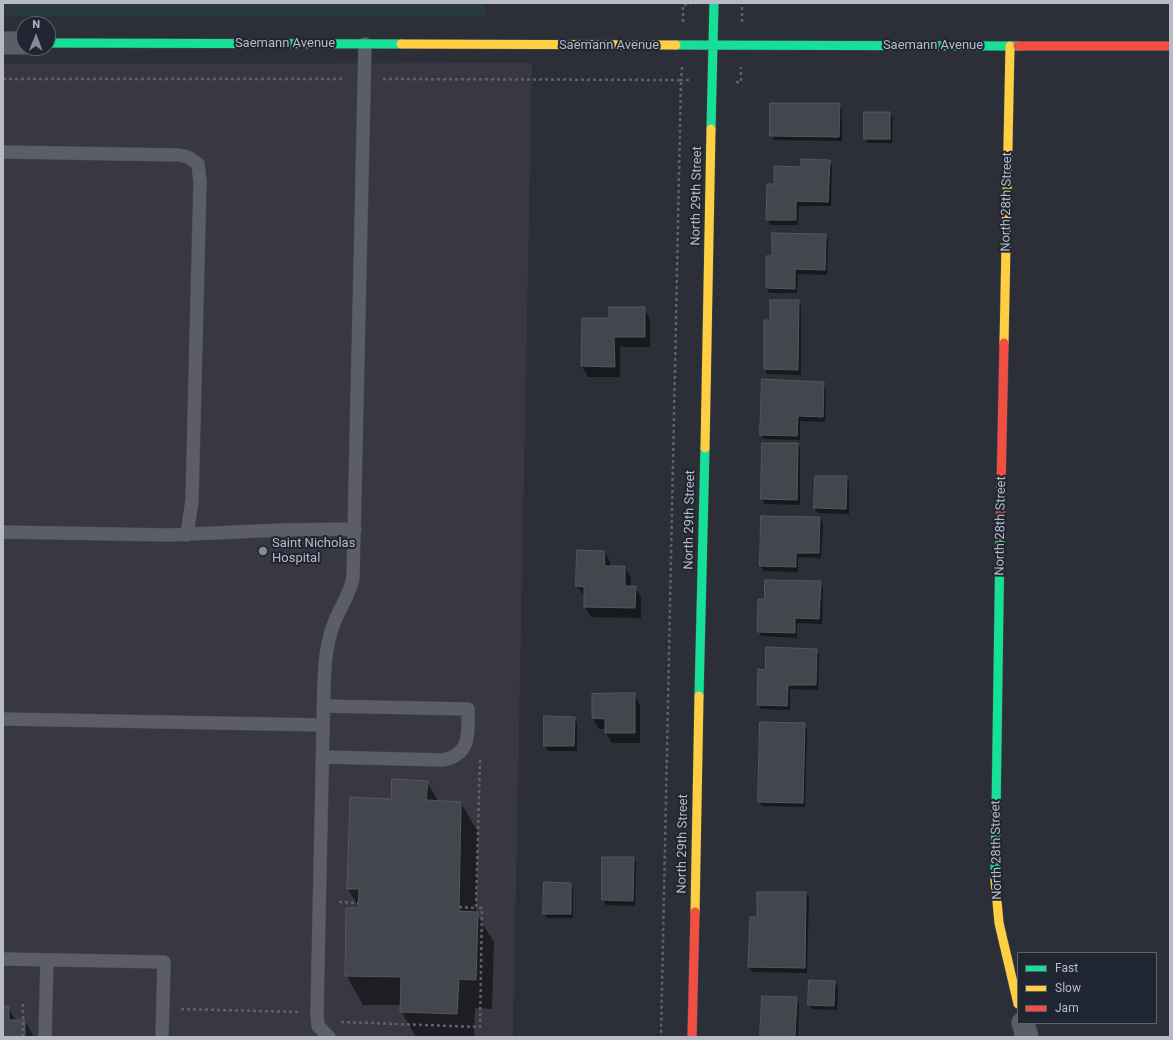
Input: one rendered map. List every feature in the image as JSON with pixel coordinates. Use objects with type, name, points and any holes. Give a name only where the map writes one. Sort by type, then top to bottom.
[{"type":"street","name":"North 29th Street","points":[[692,1037],[714,3]]},
{"type":"street","points":[[3,43],[16,43]]},
{"type":"street","name":"Saemann Avenue","points":[[56,43],[713,46],[1170,46]]},
{"type":"street","name":"North 28th Street","points":[[1010,46],[994,868],[999,923],[1017,1000]]},
{"type":"street","points":[[1023,1024],[1027,1037]]},
{"type":"lane","points":[[330,1037],[318,1026],[317,1012],[323,706],[325,659],[328,639],[336,618],[351,592],[353,578],[365,44]]},
{"type":"lane","points":[[3,152],[179,155],[188,157],[198,164],[200,182],[192,500],[187,535]]},
{"type":"lane","points":[[3,532],[187,535],[281,530],[355,529]]},
{"type":"lane","points":[[322,757],[443,760],[451,758],[460,752],[466,744],[468,734],[468,708],[323,706]]},
{"type":"lane","points":[[3,719],[323,725]]},
{"type":"lane","points":[[3,959],[164,962],[162,1037]]},
{"type":"lane","points":[[45,1037],[47,960]]},
{"type":"path","points":[[3,79],[682,80],[661,1037]]},
{"type":"path","points":[[476,908],[480,750]]},
{"type":"path","points":[[336,902],[358,903]]},
{"type":"path","points":[[163,1009],[317,1012],[333,1013],[334,1017],[340,1022],[480,1027],[482,908],[459,907]]},
{"type":"path","points":[[23,1004],[23,1037]]},
{"type":"shaded area","points":[[3,3],[486,3],[485,17],[3,16]]},
{"type":"shaded area","name":"Saint Nicholas Hospital","points":[[532,63],[513,1037],[3,1037],[3,64]]},
{"type":"building","points":[[770,103],[840,103],[839,137],[770,136]]},
{"type":"building","points":[[864,112],[890,112],[890,139],[864,139]]},
{"type":"building","points":[[801,159],[830,160],[828,202],[796,201],[796,220],[766,220],[767,184],[774,184],[774,166],[801,167]]},
{"type":"building","points":[[772,233],[826,234],[825,270],[795,269],[795,289],[766,288],[766,256],[772,256]]},
{"type":"building","points":[[770,300],[799,300],[798,370],[764,369],[764,320],[770,320]]},
{"type":"building","points":[[609,307],[645,307],[645,337],[614,337],[615,367],[581,366],[582,318],[609,318]]},
{"type":"building","points":[[762,379],[824,382],[823,417],[798,416],[797,436],[760,435]]},
{"type":"building","points":[[762,443],[798,443],[797,500],[761,499]]},
{"type":"building","points":[[815,476],[847,476],[846,509],[814,508]]},
{"type":"building","points":[[761,516],[820,517],[819,553],[796,553],[796,567],[760,566]]},
{"type":"building","points":[[577,550],[604,551],[605,566],[625,566],[625,586],[636,586],[635,608],[584,607],[584,587],[576,586]]},
{"type":"building","points":[[765,580],[821,581],[819,619],[795,618],[795,633],[757,632],[758,599],[764,599]]},
{"type":"building","points":[[766,647],[817,649],[816,685],[788,685],[787,706],[757,705],[758,669],[765,670]]},
{"type":"building","points":[[635,693],[635,733],[605,733],[605,719],[592,718],[592,694]]},
{"type":"building","points":[[544,716],[575,717],[574,746],[544,746]]},
{"type":"building","points":[[760,722],[805,723],[803,803],[758,802]]},
{"type":"building","points":[[392,779],[428,781],[426,800],[461,802],[459,911],[478,912],[476,980],[459,979],[457,1014],[400,1012],[401,977],[345,976],[346,908],[358,908],[359,889],[347,889],[350,797],[391,799]]},
{"type":"building","points":[[602,857],[634,857],[633,901],[602,900]]},
{"type":"building","points":[[544,882],[571,883],[571,914],[543,914]]},
{"type":"building","points":[[757,892],[806,892],[805,968],[748,967],[750,917],[757,917]]},
{"type":"building","points":[[809,980],[835,981],[834,1006],[808,1005]]},
{"type":"building","points":[[762,996],[797,997],[795,1037],[760,1037]]},
{"type":"building","points":[[3,1006],[9,1006],[9,1020],[25,1020],[25,1037],[3,1037]]},
{"type":"traffic: fast","points":[[711,129],[714,3]]},
{"type":"traffic: fast","points":[[56,43],[401,44]]},
{"type":"traffic: fast","points":[[676,45],[1018,46]]},
{"type":"traffic: fast","points":[[699,696],[705,448]]},
{"type":"traffic: fast","points":[[995,880],[1000,537]]},
{"type":"traffic: slow","points":[[401,44],[676,45]]},
{"type":"traffic: slow","points":[[1004,343],[1010,46]]},
{"type":"traffic: slow","points":[[705,448],[711,129]]},
{"type":"traffic: slow","points":[[695,912],[699,696]]},
{"type":"traffic: slow","points":[[995,880],[999,923],[1017,1000]]},
{"type":"traffic: jam","points":[[1018,46],[1170,46]]},
{"type":"traffic: jam","points":[[1000,537],[1004,343]]},
{"type":"traffic: jam","points":[[692,1037],[695,912]]},
{"type":"place","name":"Saint Nicholas Hospital","points":[[263,551]]}]
